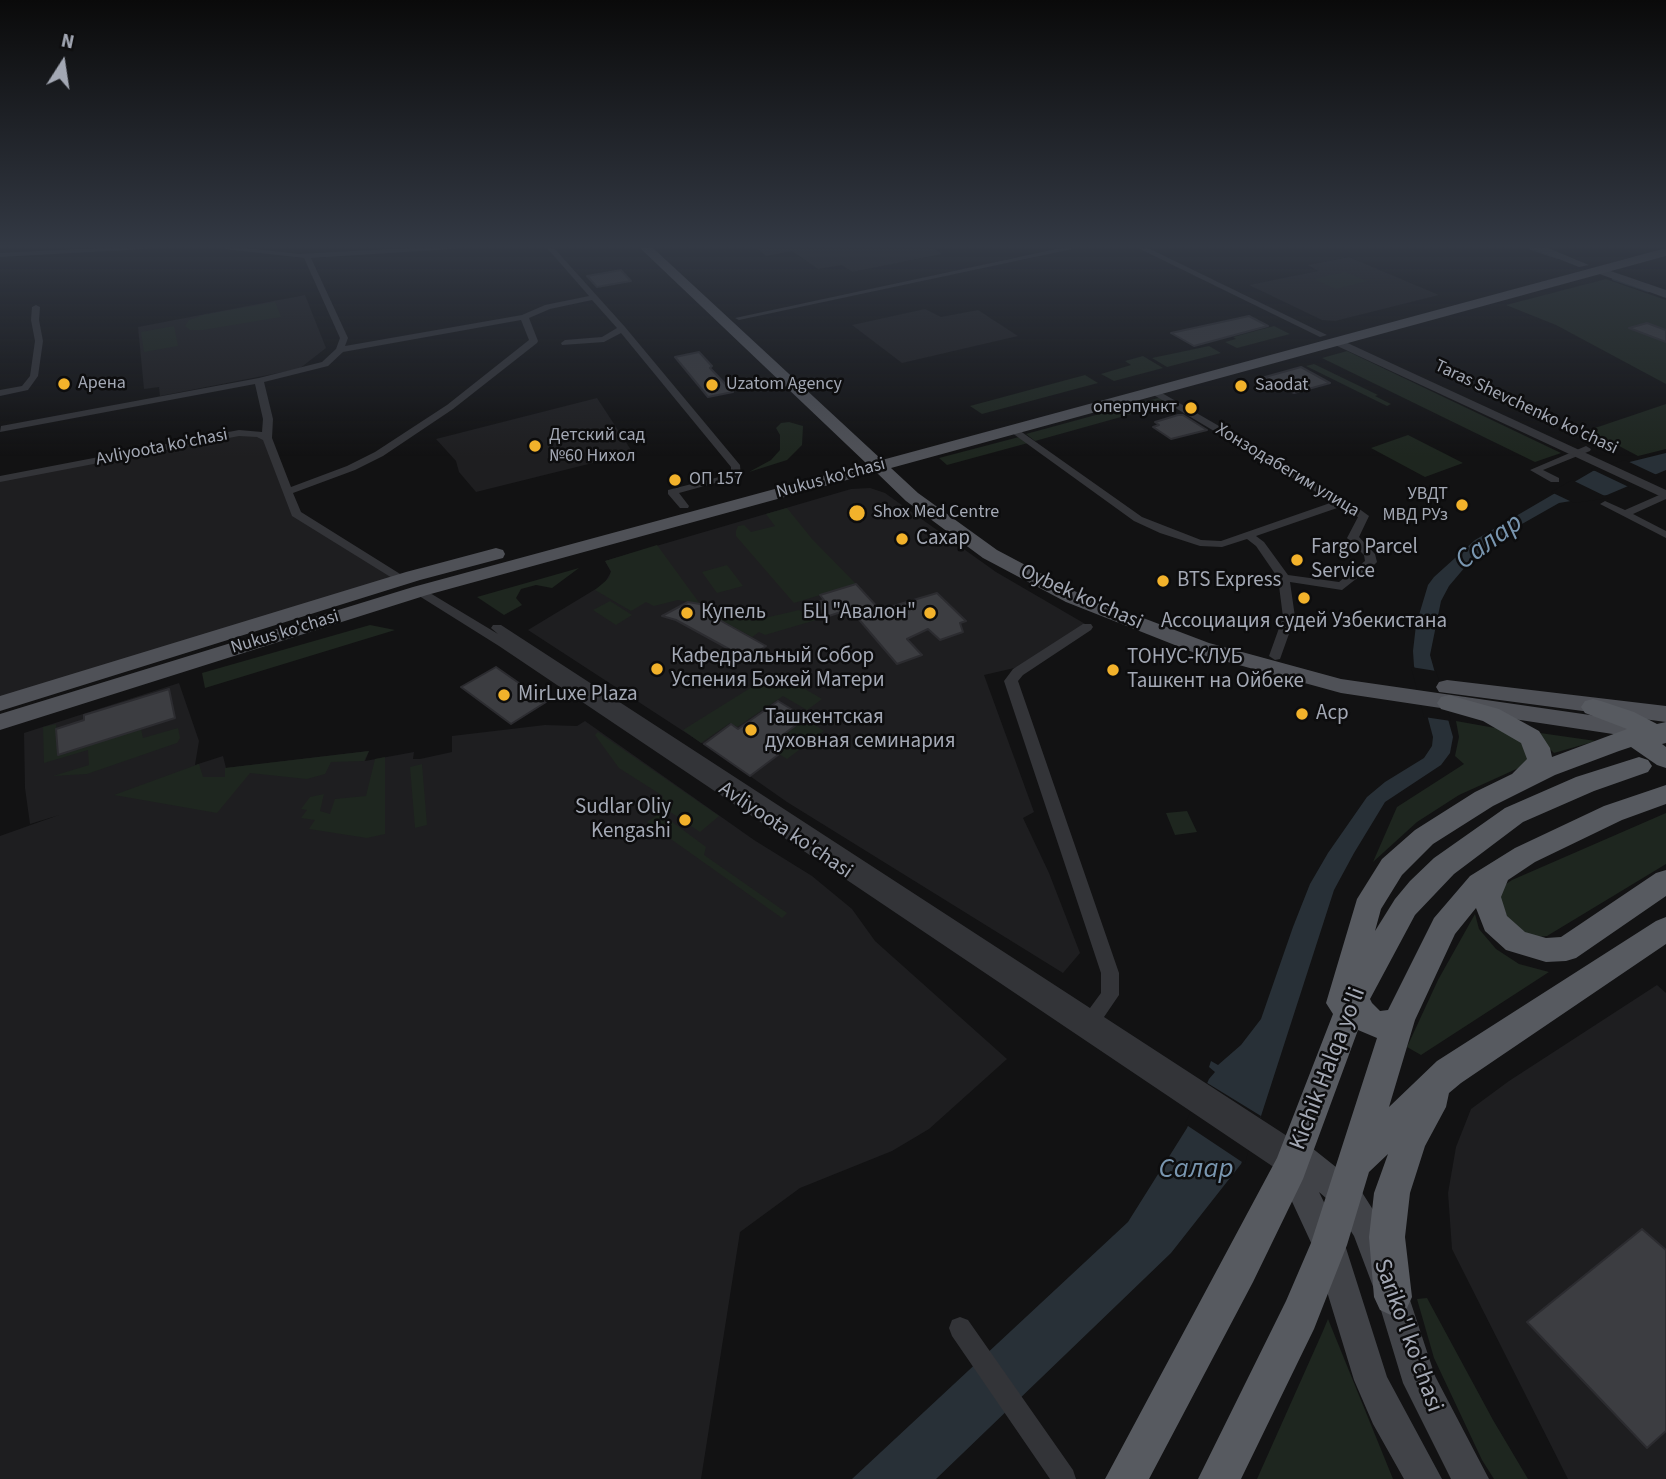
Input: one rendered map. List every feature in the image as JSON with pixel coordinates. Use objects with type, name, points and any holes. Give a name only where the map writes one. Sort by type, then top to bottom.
[{"type":"highway","points":[[1447,695],[1507,722],[1534,741],[1539,752],[1539,762],[1531,772],[1511,786]]},
{"type":"highway","points":[[1596,716],[1659,731]]},
{"type":"highway","points":[[1317,1101],[1360,923],[1374,892],[1402,856],[1435,828],[1511,786],[1572,758],[1659,731]]},
{"type":"highway","points":[[1659,731],[1666,759]]},
{"type":"highway","name":"Kichik Halqa yo'li","points":[[1126,1479],[1240,1269],[1294,1161],[1354,999],[1405,907],[1428,880],[1460,852],[1524,810],[1585,784],[1639,766]]},
{"type":"highway","points":[[1219,1479],[1300,1315],[1329,1245],[1399,1020],[1449,919],[1465,899],[1497,872],[1565,835],[1666,794]]},
{"type":"highway","points":[[1497,872],[1487,897],[1495,923],[1516,941],[1546,950],[1566,949],[1666,881]]},
{"type":"highway","points":[[1349,1178],[1449,1072],[1666,929]]},
{"type":"highway","points":[[1354,999],[1360,1013],[1372,1023],[1387,1026],[1399,1020]]},
{"type":"highway","points":[[1392,1297],[1387,1237],[1392,1193],[1410,1140],[1449,1072]]},
{"type":"main road","name":"Oybek ko'chasi","points":[[723,317],[882,459],[981,532],[1060,579],[1155,620],[1275,656],[1414,691]]},
{"type":"main road","name":"Nukus ko'chasi","points":[[0,722],[417,583],[1408,317]]},
{"type":"main road","name":"Oybek ko'chasi","points":[[738,318],[882,459],[935,515],[990,554],[1097,608],[1174,639],[1269,668],[1349,688],[1447,695],[1596,716],[1659,731]]},
{"type":"main road","name":"Nukus ko'chasi","points":[[0,704],[684,506],[1013,430],[1156,392],[1335,337]]},
{"type":"main road","name":"Sariko'l ko'chasi","points":[[1294,1161],[1349,1178],[1420,1383],[1471,1479]]},
{"type":"main road","name":"Sariko'l ko'chasi","points":[[1294,1161],[1329,1245],[1371,1380],[1385,1412],[1424,1479]]},
{"type":"street","points":[[0,393],[25,388],[34,376],[39,341],[35,317]]},
{"type":"street","points":[[335,317],[343,334],[340,350]]},
{"type":"street","points":[[1,429],[259,381],[314,369],[325,364],[340,350],[524,317]]},
{"type":"street","points":[[287,492],[351,468],[379,454],[450,407],[534,341],[524,317]]},
{"type":"street","points":[[611,317],[736,467],[736,475],[673,492],[684,506]]},
{"type":"street","points":[[738,318],[743,317]]},
{"type":"street","name":"Taras Shevchenko ko'chasi","points":[[1291,317],[1662,489]]},
{"type":"street","name":"Taras Shevchenko ko'chasi","points":[[1294,317],[1335,337]]},
{"type":"street","points":[[565,343],[604,340],[622,329]]},
{"type":"street","points":[[259,381],[268,422],[267,438]]},
{"type":"street","name":"Хонзодабегим улица","points":[[1156,392],[1364,516],[1353,538],[1369,554],[1371,562],[1342,586],[1284,578]]},
{"type":"street","points":[[239,433],[257,429],[268,422]]},
{"type":"street","points":[[1013,430],[1148,525],[1208,544],[1222,544],[1343,502]]},
{"type":"street","name":"Avliyoota ko'chasi","points":[[0,479],[239,433],[256,433],[267,438],[290,503],[298,515],[417,583],[661,741],[1294,1161]]},
{"type":"street","points":[[1555,480],[1535,470],[1587,454]]},
{"type":"street","points":[[1624,514],[1662,489]]},
{"type":"street","points":[[1605,505],[1666,535]]},
{"type":"street","points":[[1248,535],[1260,544],[1284,578],[1289,617],[1275,656]]},
{"type":"street","points":[[1087,628],[1018,672],[1011,681],[1110,973],[1110,995],[1088,1024]]},
{"type":"street","points":[[960,1328],[1064,1479]]},
{"type":"shaded area","points":[[190,317],[314,317],[326,348],[299,369],[160,396],[159,387],[144,389],[138,327]]},
{"type":"shaded area","points":[[197,317],[281,317],[203,330],[190,330],[185,326],[189,320]]},
{"type":"shaded area","points":[[888,317],[989,317],[1018,336],[902,363],[852,325]]},
{"type":"shaded area","points":[[1316,317],[1351,317],[1335,321]]},
{"type":"shaded area","points":[[1536,317],[1666,317],[1666,384]]},
{"type":"shaded area","points":[[174,326],[178,346],[144,352],[141,332]]},
{"type":"shaded area","points":[[1274,326],[1290,334],[1237,348],[1225,342],[1236,339],[1233,337]]},
{"type":"shaded area","points":[[1209,346],[1221,353],[1167,367],[1152,358]]},
{"type":"shaded area","points":[[1347,351],[1561,453],[1535,462],[1322,358]]},
{"type":"shaded area","points":[[1143,356],[1163,368],[1114,381],[1101,374],[1131,365],[1125,361]]},
{"type":"shaded area","points":[[1314,364],[1391,404],[1387,406],[1306,366]]},
{"type":"shaded area","points":[[1085,375],[1098,383],[982,414],[970,406]]},
{"type":"shaded area","points":[[1162,397],[1171,403],[1035,441],[1026,434]]},
{"type":"shaded area","name":"Детский сад №60 Нихол","points":[[597,398],[633,453],[476,492],[459,472],[456,461],[436,439]]},
{"type":"shaded area","points":[[1666,404],[1666,449],[1638,456],[1589,430]]},
{"type":"shaded area","points":[[781,423],[803,426],[802,445],[787,460],[749,472],[771,460],[780,450],[780,435],[776,428]]},
{"type":"shaded area","points":[[239,433],[267,438],[294,512],[401,579],[0,704],[0,479]]},
{"type":"shaded area","points":[[1408,435],[1463,463],[1425,477],[1371,448]]},
{"type":"shaded area","points":[[1019,437],[1028,443],[947,465],[939,458]]},
{"type":"shaded area","points":[[870,488],[885,493],[996,572],[1087,625],[1023,666],[984,675],[1034,812],[1023,818],[1049,873],[1080,953],[1063,973],[787,802],[528,630],[604,584],[611,572],[605,561],[851,489]]},
{"type":"shaded area","points":[[787,508],[812,539],[856,584],[794,603],[736,536],[738,526],[744,525],[751,532],[775,526],[766,514]]},
{"type":"shaded area","points":[[657,545],[700,604],[678,600],[654,606],[646,602],[631,611],[595,590],[609,578],[611,571],[605,561]]},
{"type":"shaded area","points":[[727,565],[743,586],[717,593],[702,572]]},
{"type":"shaded area","points":[[579,568],[552,588],[536,585],[521,589],[516,598],[522,605],[504,615],[477,597]]},
{"type":"shaded area","points":[[610,601],[632,615],[616,625],[593,610]]},
{"type":"shaded area","points":[[724,608],[752,621],[799,610],[816,620],[765,635],[759,632],[752,637],[713,616]]},
{"type":"shaded area","points":[[370,625],[395,630],[205,688],[202,673]]},
{"type":"shaded area","points":[[776,672],[822,699],[807,710],[783,696],[737,727],[730,723],[701,743],[683,730]]},
{"type":"shaded area","points":[[179,683],[199,741],[195,765],[223,756],[226,768],[369,751],[365,761],[414,752],[413,759],[420,759],[452,752],[452,736],[545,725],[577,726],[585,721],[754,840],[812,876],[852,909],[875,941],[1007,1059],[929,1129],[892,1151],[800,1188],[740,1232],[701,1479],[0,1479],[0,836],[59,815],[30,824],[25,788],[24,733]]},
{"type":"shaded area","points":[[806,719],[824,731],[787,759],[768,747]]},
{"type":"shaded area","points":[[1456,721],[1501,729],[1519,740],[1531,757],[1523,766],[1459,795],[1417,822],[1373,862],[1397,807],[1464,764],[1455,756],[1459,737]]},
{"type":"shaded area","points":[[56,724],[58,755],[141,729],[143,738],[178,728],[180,738],[177,743],[87,774],[53,776],[89,765],[88,750],[44,763],[43,727]]},
{"type":"shaded area","points":[[598,732],[719,816],[700,832],[660,805],[663,796],[619,768],[595,735]]},
{"type":"shaded area","points":[[1533,732],[1596,741],[1554,753]]},
{"type":"shaded area","points":[[369,751],[364,761],[331,762],[325,774],[307,779],[250,773],[217,813],[114,795],[199,764],[203,777],[225,777],[225,768]]},
{"type":"shaded area","points":[[385,757],[385,834],[367,838],[309,829],[315,820],[301,818],[307,810],[301,809],[310,797],[324,794],[320,811],[330,814],[335,799],[366,796],[375,759]]},
{"type":"shaded area","points":[[422,764],[427,825],[415,828],[410,767]]},
{"type":"shaded area","points":[[1187,811],[1197,832],[1175,835],[1166,813]]},
{"type":"shaded area","points":[[660,813],[706,847],[704,855],[787,913],[782,918],[647,822]]},
{"type":"shaded area","points":[[1666,813],[1666,864],[1547,936],[1537,937],[1512,930],[1497,890],[1512,880]]},
{"type":"shaded area","points":[[1475,914],[1479,929],[1496,949],[1519,964],[1549,972],[1421,1055],[1407,1047],[1438,980]]},
{"type":"shaded area","points":[[1657,985],[1666,993],[1666,1479],[1568,1479],[1452,1249],[1448,1193],[1456,1147],[1471,1109],[1509,1081]]},
{"type":"shaded area","points":[[1427,1298],[1528,1479],[1494,1479],[1482,1460],[1434,1358],[1417,1299]]},
{"type":"shaded area","points":[[1328,1319],[1393,1479],[1257,1479],[1323,1331]]},
{"type":"water","name":"Салар","points":[[1666,453],[1666,470],[1607,495],[1559,503],[1499,537],[1471,560],[1449,586],[1441,601],[1430,655],[1453,737],[1450,753],[1441,765],[1385,802],[1354,853],[1334,890],[1261,1116],[1241,1164],[1171,1253],[936,1479],[852,1479],[1128,1222],[1187,1128],[1209,1079],[1215,1072],[1209,1067],[1211,1061],[1218,1065],[1241,1045],[1261,1019],[1310,884],[1328,853],[1367,797],[1385,782],[1424,758],[1432,746],[1433,737],[1414,666],[1413,651],[1416,625],[1428,585],[1434,577],[1475,540],[1593,471]]},
{"type":"pier","points":[[1625,460],[1659,476],[1633,489],[1591,469]]},
{"type":"pier","points":[[1572,480],[1609,498],[1574,503],[1551,492]]},
{"type":"pier","points":[[1411,667],[1436,671],[1451,721],[1424,717]]},
{"type":"pier","points":[[1204,1081],[1261,1116],[1245,1164],[1185,1124]]},
{"type":"building","points":[[1244,317],[1251,317],[1268,326],[1194,346],[1171,333]]},
{"type":"building","points":[[1647,323],[1666,330],[1666,342],[1629,328]]},
{"type":"building","points":[[699,352],[733,392],[708,397],[675,357]]},
{"type":"building","points":[[1301,367],[1330,383],[1294,393],[1265,377]]},
{"type":"building","points":[[1183,415],[1207,430],[1171,439],[1153,427],[1159,425],[1155,422]]},
{"type":"building","points":[[856,584],[880,610],[937,593],[966,621],[960,623],[963,632],[940,640],[928,629],[907,639],[922,655],[897,664],[850,609],[826,617],[815,603],[824,600],[820,595]]},
{"type":"building","points":[[688,602],[700,604],[707,613],[766,646],[747,659],[676,620],[662,616]]},
{"type":"building","name":"MirLuxe Plaza","points":[[496,667],[546,702],[511,724],[461,687]]},
{"type":"building","points":[[169,689],[175,718],[58,755],[56,729],[84,720],[84,715]]},
{"type":"building","points":[[778,701],[806,718],[766,747],[778,755],[750,776],[704,744],[731,724],[738,729]]},
{"type":"building","points":[[1642,1229],[1666,1250],[1666,1431],[1647,1448],[1527,1322]]},
{"type":"place","name":"Арена","points":[[64,384]]},
{"type":"place","name":"Uzatom Agency","points":[[712,385]]},
{"type":"place","name":"Saodat","points":[[1241,386]]},
{"type":"place","name":"оперпункт","points":[[1191,408]]},
{"type":"place","name":"Детский сад №60 Нихол","points":[[535,446]]},
{"type":"place","name":"ОП 157","points":[[675,480]]},
{"type":"place","name":"УВДТ МВД РУз","points":[[1462,505]]},
{"type":"place","name":"Shox Med Centre","points":[[857,513]]},
{"type":"place","name":"Сахар","points":[[902,539]]},
{"type":"place","name":"Fargo Parcel Service","points":[[1297,560]]},
{"type":"place","name":"BTS Express","points":[[1163,581]]},
{"type":"place","name":"Ассоциация судей Узбекистана","points":[[1304,598]]},
{"type":"place","name":"Купель","points":[[687,613]]},
{"type":"place","name":"БЦ \"Авалон\"","points":[[930,613]]},
{"type":"place","name":"Кафедральный Собор Успения Божeй Матери","points":[[657,669]]},
{"type":"place","name":"ТОНУС-КЛУБ Ташкент на Ойбеке","points":[[1113,670]]},
{"type":"place","name":"MirLuxe Plaza","points":[[504,695]]},
{"type":"place","name":"Аср","points":[[1302,714]]},
{"type":"place","name":"Ташкентская духовная семинария","points":[[751,730]]},
{"type":"place","name":"Sudlar Oliy Kengashi","points":[[685,820]]}]
